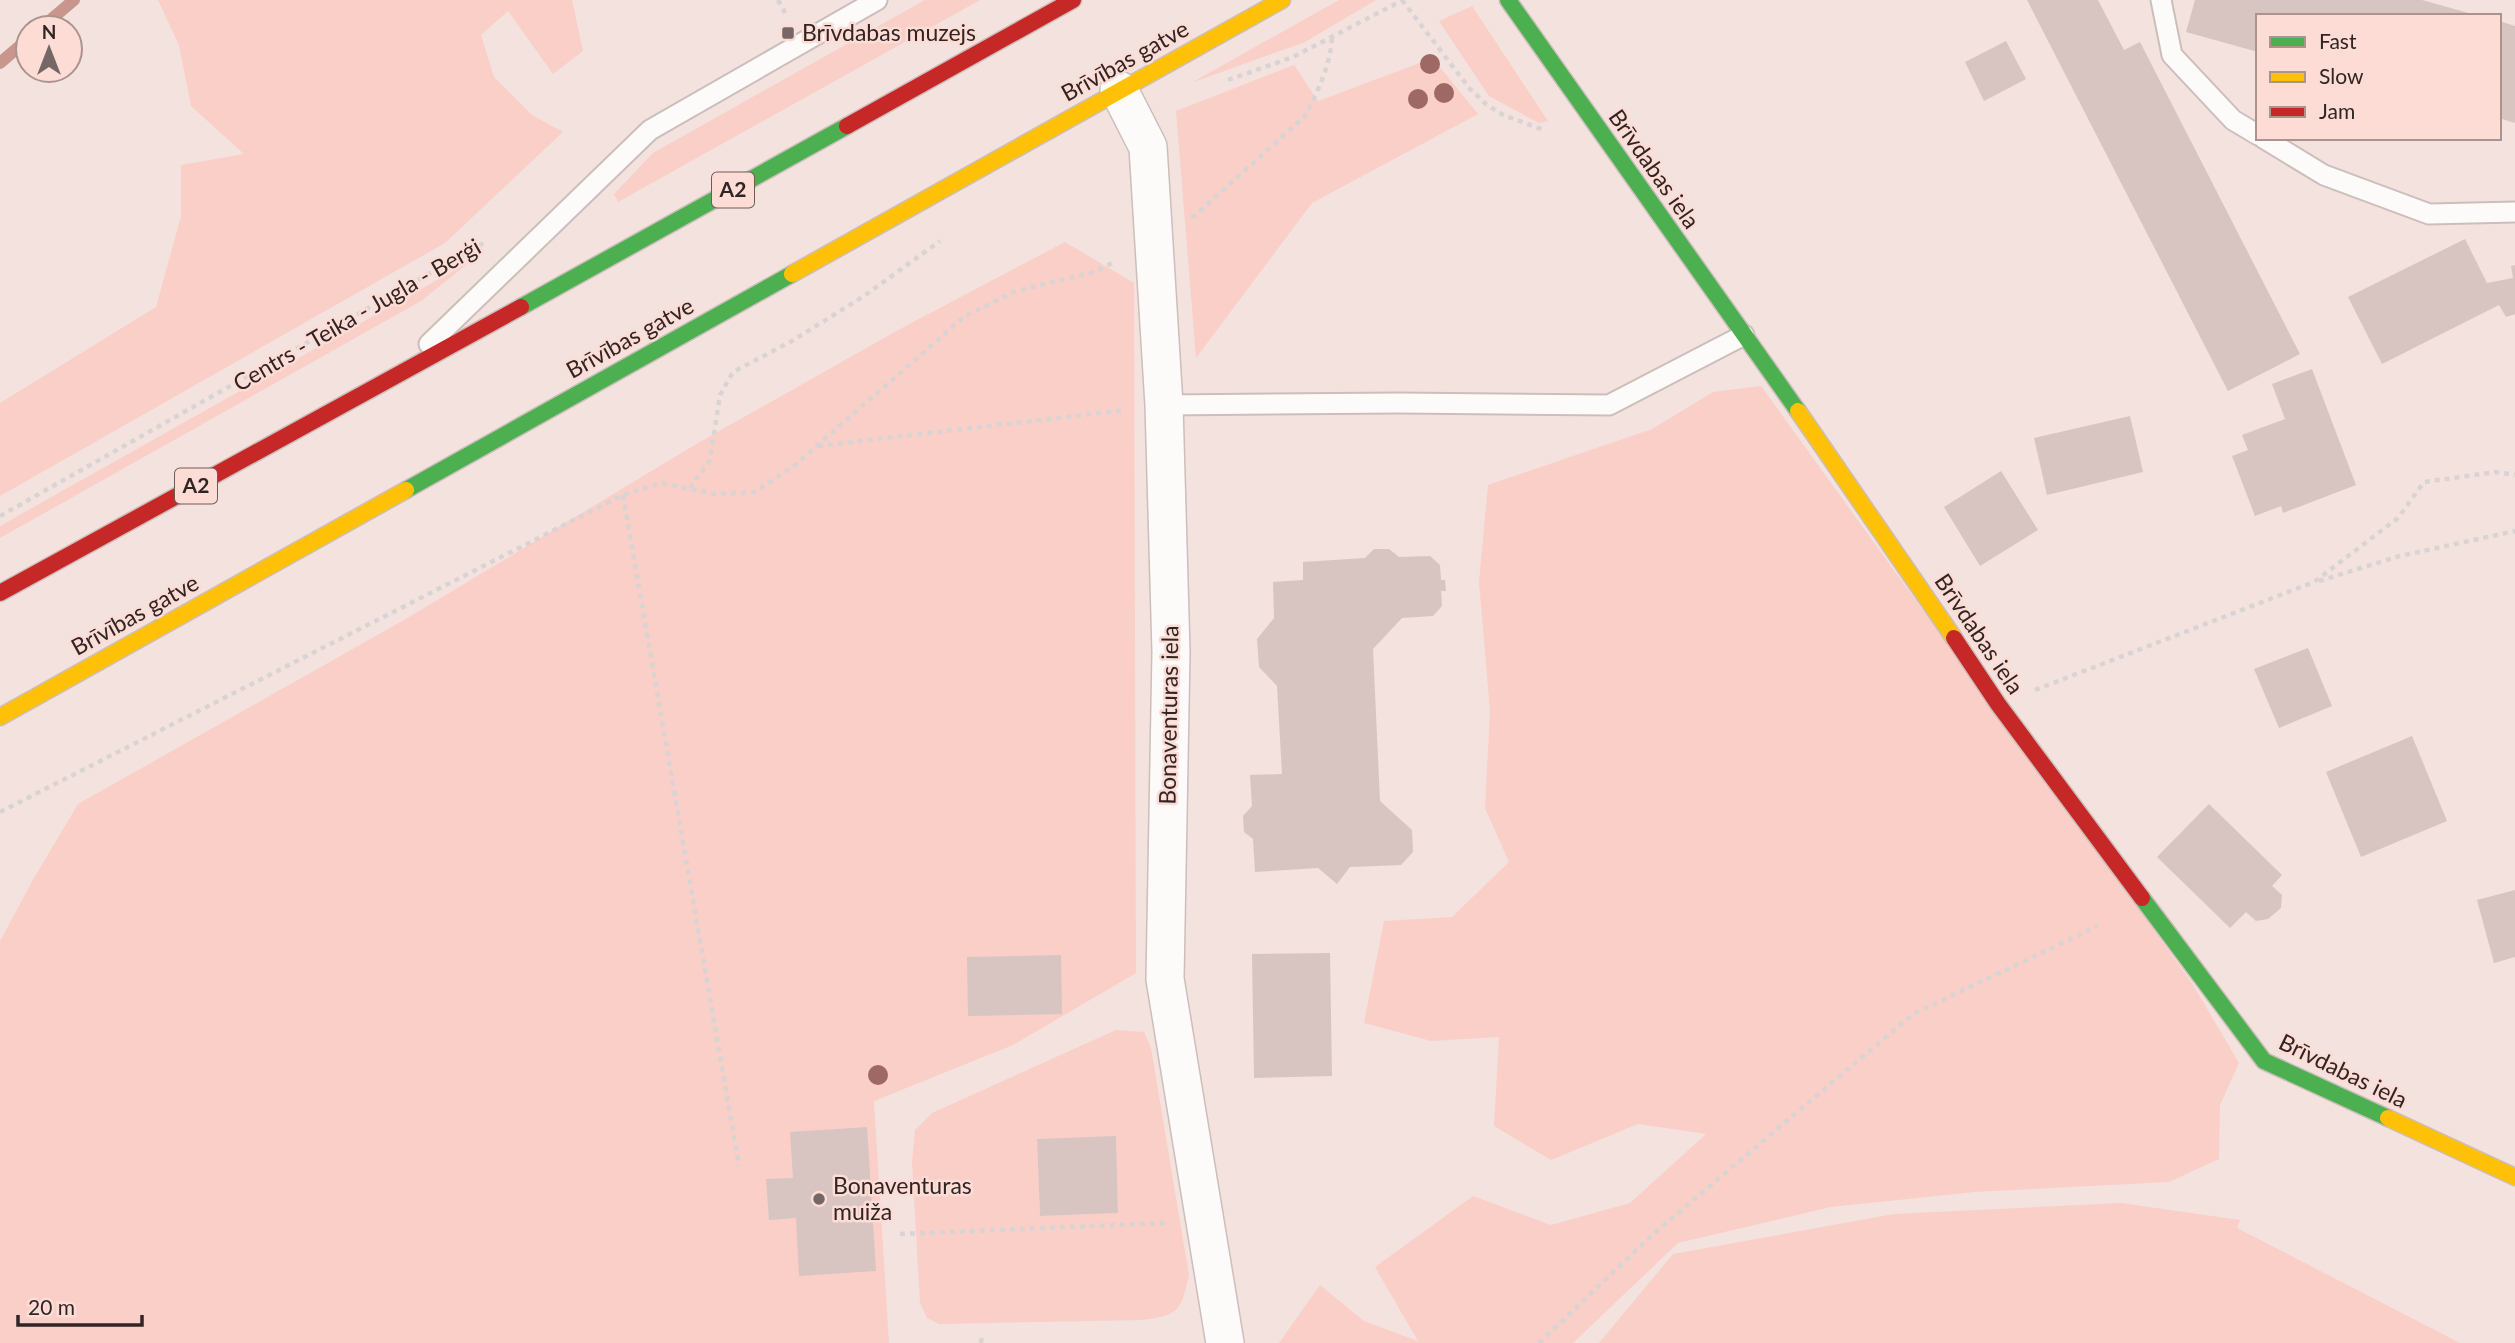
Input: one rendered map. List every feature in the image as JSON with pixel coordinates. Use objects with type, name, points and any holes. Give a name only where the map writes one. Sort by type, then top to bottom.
[{"type":"main road","name":"A2","points":[[0,593],[392,379],[1073,0]]},
{"type":"main road","name":"Brīvības gatve","points":[[0,717],[1282,0]]},
{"type":"main road","name":"Brīvdabas iela","points":[[1508,0],[1855,491],[1998,704],[2264,1061],[2515,1177]]},
{"type":"street","name":"Bonaventuras iela","points":[[1119,90],[1149,147],[1164,405],[1171,652],[1165,979],[1225,1343]]},
{"type":"lane","points":[[392,379],[650,130],[877,0]]},
{"type":"lane","points":[[2161,0],[2172,55],[2233,120],[2256,134]]},
{"type":"lane","points":[[2266,140],[2324,175],[2429,215],[2515,212]]},
{"type":"lane","points":[[1164,405],[1399,402],[1609,405],[1744,335]]},
{"type":"path","points":[[778,0],[787,16]]},
{"type":"path","points":[[1215,85],[1293,57],[1402,0],[1470,89],[1486,104],[1503,115],[1544,130]]},
{"type":"path","points":[[0,812],[623,495],[661,483],[715,494],[754,492],[794,466],[965,316],[1016,291],[1094,272],[1154,244],[1185,224],[1304,117],[1315,97],[1332,46],[1332,37]]},
{"type":"path","name":"Centrs - Teika - Jugla - Berģi","points":[[0,516],[485,243],[495,234]]},
{"type":"path","points":[[689,489],[710,460],[720,395],[733,372],[792,341],[864,296],[949,234]]},
{"type":"path","points":[[817,446],[1164,405]]},
{"type":"path","points":[[2314,582],[2398,518],[2424,482],[2496,472],[2515,475]]},
{"type":"path","points":[[623,495],[739,1166]]},
{"type":"path","points":[[1998,704],[2314,582],[2400,555],[2515,531]]},
{"type":"path","points":[[1539,1343],[1651,1236],[1913,1014],[2098,926]]},
{"type":"path","points":[[900,1234],[1205,1221]]},
{"type":"path","points":[[981,1343],[982,1335]]},
{"type":"shaded area","points":[[158,0],[572,0],[583,51],[553,74],[508,11],[481,35],[494,77],[532,115],[563,132],[445,243],[0,496],[0,403],[156,307],[181,216],[181,165],[244,154],[191,106],[179,45]]},
{"type":"shaded area","points":[[925,0],[980,0],[618,202],[614,194],[653,153]]},
{"type":"shaded area","points":[[1339,0],[1376,0],[1305,42],[1191,83]]},
{"type":"shaded area","points":[[1472,6],[1548,121],[1539,123],[1489,96],[1439,21]]},
{"type":"shaded area","points":[[1422,62],[1428,71],[1439,66],[1478,114],[1312,203],[1196,358],[1176,111],[1294,65],[1318,101]]},
{"type":"shaded area","points":[[1065,242],[1134,283],[1136,973],[1013,1045],[874,1101],[889,1343],[0,1343],[0,941],[78,804],[404,620],[698,443],[900,329]]},
{"type":"shaded area","points":[[471,261],[421,301],[0,538],[0,526]]},
{"type":"shaded area","points":[[1761,386],[2192,983],[2239,1063],[2220,1105],[2219,1159],[2169,1182],[1975,1192],[1831,1207],[1678,1243],[1573,1343],[1279,1343],[1320,1285],[1364,1321],[1418,1341],[1375,1267],[1473,1196],[1551,1225],[1630,1203],[1706,1134],[1638,1124],[1551,1160],[1494,1126],[1499,1037],[1431,1041],[1364,1023],[1384,921],[1452,917],[1509,862],[1485,808],[1490,711],[1479,582],[1488,485],[1652,429],[1713,392]]},
{"type":"shaded area","points":[[1116,1030],[1144,1032],[1151,1048],[1189,1275],[1184,1296],[1177,1309],[1165,1316],[1143,1320],[939,1324],[927,1318],[920,1303],[912,1163],[915,1130],[932,1113]],"holes":[[[1116,1137],[1118,1213],[1040,1216],[1037,1139]]]},
{"type":"shaded area","points":[[2121,1203],[2240,1220],[2237,1228],[2460,1343],[1599,1343],[1673,1254],[1894,1214]]},
{"type":"building","points":[[2027,0],[2098,0],[2124,50],[2140,42],[2300,354],[2228,391]]},
{"type":"building","points":[[2195,0],[2422,0],[2472,14],[2256,14],[2256,51],[2186,32]]},
{"type":"building","points":[[2501,22],[2515,26],[2515,123],[2501,119]]},
{"type":"building","points":[[2006,41],[2026,79],[1984,101],[1965,62]]},
{"type":"building","points":[[2465,239],[2487,283],[2513,278],[2511,266],[2515,265],[2515,314],[2506,317],[2499,305],[2382,364],[2348,297]]},
{"type":"building","points":[[2312,369],[2356,485],[2283,513],[2281,506],[2255,516],[2232,456],[2248,450],[2242,435],[2285,419],[2272,384]]},
{"type":"building","points":[[2130,416],[2143,472],[2047,495],[2034,438]]},
{"type":"building","points":[[2001,471],[2038,530],[1980,566],[1944,507]]},
{"type":"building","points":[[1374,549],[1389,549],[1399,557],[1430,556],[1440,565],[1441,580],[1445,580],[1446,591],[1441,591],[1442,606],[1433,616],[1402,618],[1373,649],[1380,801],[1412,830],[1413,852],[1401,865],[1350,867],[1337,884],[1318,868],[1255,872],[1253,839],[1244,832],[1243,816],[1252,806],[1250,775],[1282,774],[1277,686],[1259,667],[1257,639],[1274,618],[1273,582],[1303,580],[1303,562],[1365,558]]},
{"type":"building","points":[[2308,648],[2332,706],[2279,728],[2254,669]]},
{"type":"building","points":[[2412,736],[2447,821],[2361,857],[2326,772]]},
{"type":"building","points":[[2209,804],[2282,875],[2272,886],[2282,895],[2281,908],[2268,919],[2256,921],[2246,912],[2230,928],[2157,857]]},
{"type":"building","points":[[2515,890],[2515,957],[2494,963],[2477,900]]},
{"type":"building","points":[[1330,953],[1332,1076],[1254,1078],[1252,954]]},
{"type":"building","points":[[1061,955],[1062,1014],[968,1016],[967,957]]},
{"type":"building","name":"Bonaventuras muiža","points":[[867,1127],[876,1271],[799,1276],[796,1218],[769,1220],[766,1179],[793,1178],[790,1132]]},
{"type":"building","points":[[1116,1136],[1118,1213],[1040,1216],[1037,1139]]},
{"type":"waterway","points":[[58,14],[74,0]]},
{"type":"waterway","points":[[0,63],[14,51]]},
{"type":"traffic: fast","points":[[1508,0],[1798,411]]},
{"type":"traffic: fast","points":[[521,307],[847,126]]},
{"type":"traffic: fast","points":[[406,490],[792,274]]},
{"type":"traffic: fast","points":[[2142,898],[2264,1061],[2388,1118]]},
{"type":"traffic: slow","points":[[792,274],[1282,0]]},
{"type":"traffic: slow","points":[[1798,411],[1954,638]]},
{"type":"traffic: slow","points":[[0,717],[406,490]]},
{"type":"traffic: slow","points":[[2388,1118],[2515,1177]]},
{"type":"traffic: jam","points":[[847,126],[1073,0]]},
{"type":"traffic: jam","points":[[0,593],[521,307]]},
{"type":"traffic: jam","points":[[1954,638],[1998,704],[2142,898]]},
{"type":"place","name":"Brīvdabas muzejs","points":[[788,33]]},
{"type":"place","name":"Bonaventuras muiža","points":[[819,1199]]}]
